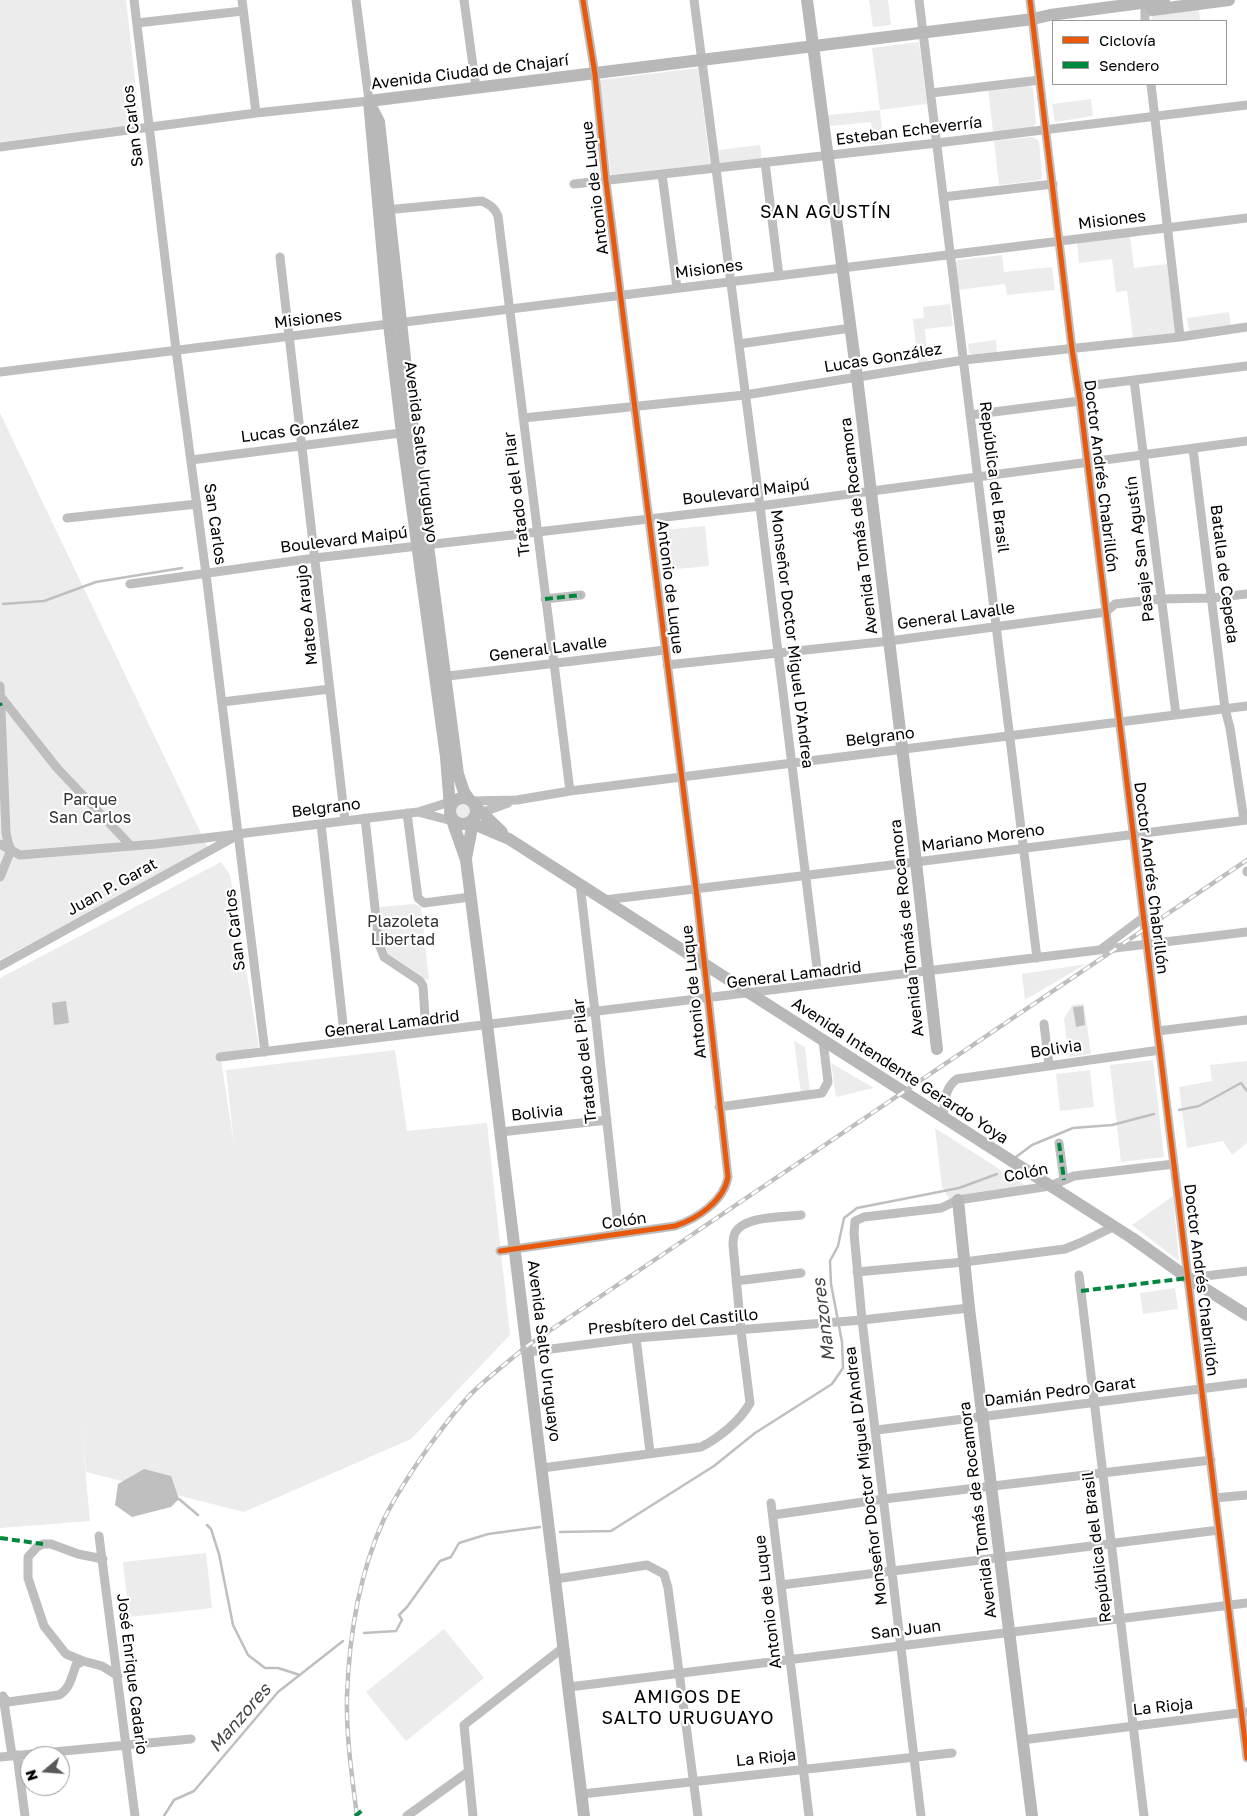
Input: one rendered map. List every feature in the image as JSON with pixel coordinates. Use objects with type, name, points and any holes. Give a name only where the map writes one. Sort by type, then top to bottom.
[{"type":"main road","name":"Avenida Tomás de Rocamora","points":[[807,0],[851,328],[903,749],[937,1049]]},
{"type":"main road","name":"Avenida Ciudad de Chajarí","points":[[1144,9],[1164,0]]},
{"type":"main road","name":"Avenida Ciudad de Chajarí","points":[[369,100],[813,47],[1033,19],[1050,15],[1144,9],[1229,0]]},
{"type":"main road","name":"Avenida Salto Uruguayo","points":[[369,100],[379,122],[395,323],[407,432],[440,677],[465,812],[466,860]]},
{"type":"main road","name":"Avenida Salto Uruguayo","points":[[440,677],[458,774],[464,792],[466,860],[470,897],[488,1024],[584,1816]]},
{"type":"main road","name":"Avenida Intendente Gerardo Yoya","points":[[465,812],[1114,1227],[1188,1278],[1247,1315]]},
{"type":"main road","name":"Avenida Tomás de Rocamora","points":[[958,1200],[969,1308],[1032,1816]]},
{"type":"street","name":"San Carlos","points":[[134,0],[148,126],[265,1052]]},
{"type":"street","points":[[242,0],[256,112]]},
{"type":"street","name":"Avenida Salto Uruguayo","points":[[356,0],[369,100]]},
{"type":"street","points":[[464,0],[476,88]]},
{"type":"street","name":"Antonio de Luque","points":[[583,0],[595,74],[620,295],[696,889],[728,1177]]},
{"type":"street","name":"Monseñor Doctor Miguel D'Andrea","points":[[694,0],[760,506],[819,984]]},
{"type":"street","name":"República del Brasil","points":[[920,0],[1037,958]]},
{"type":"street","name":"Doctor Andrés Chabrillón","points":[[1030,0],[1188,1278],[1244,1713],[1247,1758]]},
{"type":"street","points":[[137,23],[243,11]]},
{"type":"street","points":[[931,93],[1040,80]]},
{"type":"street","points":[[1151,85],[1180,337]]},
{"type":"street","name":"Avenida Ciudad de Chajarí","points":[[0,147],[256,112],[369,100]]},
{"type":"street","name":"Esteban Echeverría","points":[[574,184],[937,143],[1247,105]]},
{"type":"street","points":[[765,162],[779,276]]},
{"type":"street","points":[[662,174],[677,288]]},
{"type":"street","points":[[943,197],[1053,184]]},
{"type":"street","name":"Tratado del Pilar","points":[[385,210],[482,201],[496,210],[498,216],[570,791]]},
{"type":"street","name":"Misiones","points":[[0,372],[1247,218]]},
{"type":"street","name":"Mateo Araujo","points":[[280,257],[345,821]]},
{"type":"street","name":"Lucas González","points":[[523,418],[745,395],[964,360],[1180,337],[1247,327]]},
{"type":"street","points":[[739,344],[851,328]]},
{"type":"street","points":[[1078,387],[1247,366]]},
{"type":"street","name":"Pasaje San Agustín","points":[[1134,380],[1176,715]]},
{"type":"street","points":[[970,415],[1080,401]]},
{"type":"street","name":"Lucas González","points":[[191,460],[407,432]]},
{"type":"street","name":"Boulevard Maipú","points":[[130,584],[315,558],[649,520],[1247,442]]},
{"type":"street","name":"Batalla de Cepeda","points":[[1193,449],[1225,709],[1230,728],[1245,820]]},
{"type":"street","points":[[67,518],[197,504]]},
{"type":"street","name":"General Lavalle","points":[[667,666],[889,641],[1106,612],[1115,604],[1160,599],[1212,598],[1247,594]]},
{"type":"street","points":[[545,599],[581,595]]},
{"type":"street","name":"General Lavalle","points":[[440,677],[665,650]]},
{"type":"street","points":[[0,686],[6,834],[11,850],[1,873]]},
{"type":"street","points":[[222,702],[330,689]]},
{"type":"street","points":[[1,697],[57,768],[131,846]]},
{"type":"street","name":"Belgrano","points":[[11,850],[20,855],[131,846],[239,835],[407,813],[465,812],[517,800],[570,791],[1247,706]]},
{"type":"street","name":"Belgrano","points":[[418,812],[465,812],[517,800]]},
{"type":"street","points":[[407,813],[418,898],[424,903],[470,897]]},
{"type":"street","points":[[366,818],[379,944],[384,957],[420,981],[423,986],[426,1032]]},
{"type":"street","name":"Mariano Moreno","points":[[603,900],[1245,820]]},
{"type":"street","points":[[321,824],[345,1042]]},
{"type":"street","name":"Juan P. Garat","points":[[0,966],[239,835]]},
{"type":"street","points":[[0,844],[11,850]]},
{"type":"street","name":"Tratado del Pilar","points":[[580,884],[619,1234]]},
{"type":"street","points":[[1100,950],[1144,917]]},
{"type":"street","name":"General Lamadrid","points":[[220,1057],[1247,932]]},
{"type":"street","points":[[1158,1032],[1247,1020]]},
{"type":"street","points":[[1044,1024],[1049,1065]]},
{"type":"street","points":[[719,1107],[822,1093],[828,1082],[823,1041]]},
{"type":"street","name":"Bolivia","points":[[943,1118],[946,1091],[951,1083],[957,1079],[1160,1050]]},
{"type":"street","name":"Bolivia","points":[[501,1132],[607,1120]]},
{"type":"street","points":[[1058,1144],[1064,1180]]},
{"type":"street","name":"Colón","points":[[856,1221],[864,1217],[942,1208],[958,1200],[1050,1186],[1074,1176],[1174,1164]]},
{"type":"street","name":"Colón","points":[[500,1252],[686,1223],[716,1201],[727,1184],[728,1177]]},
{"type":"street","points":[[542,1468],[701,1446],[712,1441],[745,1412],[750,1403],[736,1281],[734,1234],[739,1228],[750,1221],[801,1214]]},
{"type":"street","name":"Monseñor Doctor Miguel D'Andrea","points":[[856,1221],[854,1233],[862,1320],[922,1816]]},
{"type":"street","points":[[858,1272],[964,1262],[1065,1249],[1114,1227]]},
{"type":"street","points":[[1188,1278],[1247,1271]]},
{"type":"street","points":[[736,1281],[801,1273]]},
{"type":"street","name":"República del Brasil","points":[[1079,1275],[1144,1816]]},
{"type":"street","points":[[862,1320],[969,1308]]},
{"type":"street","name":"Presbítero del Castillo","points":[[528,1352],[636,1338],[862,1320]]},
{"type":"street","points":[[636,1338],[650,1452]]},
{"type":"street","name":"Damián Pedro Garat","points":[[876,1430],[1247,1383]]},
{"type":"street","points":[[773,1514],[1211,1460]]},
{"type":"street","points":[[1216,1498],[1247,1495]]},
{"type":"street","name":"Antonio de Luque","points":[[771,1503],[809,1816]]},
{"type":"street","points":[[781,1585],[1220,1530]]},
{"type":"street","name":"José Enrique Cadario","points":[[99,1536],[135,1816]]},
{"type":"street","points":[[103,1560],[78,1554],[51,1544],[43,1544],[37,1547],[28,1557],[28,1578],[44,1626],[56,1644],[66,1654],[102,1666],[118,1676]]},
{"type":"street","points":[[556,1579],[647,1565],[664,1574],[668,1588],[698,1816]]},
{"type":"street","name":"San Juan","points":[[569,1687],[1247,1603]]},
{"type":"street","points":[[474,1816],[464,1726],[564,1646]]},
{"type":"street","points":[[2,1695],[8,1702],[59,1695],[69,1685],[76,1664],[83,1661]]},
{"type":"street","points":[[2,1695],[15,1755],[25,1816]]},
{"type":"street","name":"La Rioja","points":[[1022,1740],[1132,1725],[1244,1713]]},
{"type":"street","points":[[0,1757],[191,1739]]},
{"type":"street","name":"La Rioja","points":[[582,1794],[952,1753]]},
{"type":"street","points":[[407,1816],[468,1772]]},
{"type":"green space","points":[[0,0],[126,0],[140,124],[0,142]]},
{"type":"green space","points":[[869,0],[888,0],[891,25],[873,27]]},
{"type":"green space","points":[[1199,9],[1200,20],[1152,20],[1151,15]]},
{"type":"green space","points":[[919,42],[927,104],[880,110],[872,48]]},
{"type":"green space","points":[[698,68],[710,164],[611,176],[599,80]]},
{"type":"green space","points":[[1027,84],[1033,88],[1036,123],[1034,127],[993,132],[988,88]]},
{"type":"green space","points":[[1091,99],[1093,116],[1055,122],[1052,104]]},
{"type":"green space","points":[[880,110],[883,143],[874,144],[871,122],[829,126],[828,115]]},
{"type":"green space","points":[[1033,137],[1039,141],[1041,180],[999,185],[994,141]]},
{"type":"green space","points":[[760,145],[762,160],[720,164],[719,150]]},
{"type":"green space","points":[[1130,236],[1134,268],[1167,264],[1176,333],[1133,338],[1127,291],[1116,292],[1112,259],[1079,263],[1077,243]]},
{"type":"green space","points":[[1002,255],[1004,272],[1052,267],[1055,290],[1007,295],[1005,284],[958,290],[955,263],[958,260]]},
{"type":"green space","points":[[950,304],[953,326],[925,329],[928,363],[918,364],[913,319],[924,318],[923,307]]},
{"type":"green space","points":[[1229,312],[1231,326],[1189,332],[1187,318]]},
{"type":"green space","points":[[996,340],[997,352],[973,355],[969,353],[968,344]]},
{"type":"green space","name":"Parque San Carlos","points":[[0,413],[208,848],[0,960]]},
{"type":"green space","points":[[705,526],[709,566],[665,570],[661,530]]},
{"type":"green space","points":[[462,801],[468,804],[471,810],[468,816],[462,819],[456,816],[453,810],[456,804]]},
{"type":"green space","points":[[221,862],[230,875],[259,1047],[220,1053],[234,1145],[226,1070],[395,1050],[407,1131],[487,1123],[510,1335],[411,1439],[244,1512],[86,1472],[81,1423],[90,1521],[0,1528],[0,978]]},
{"type":"green space","name":"Plazoleta Libertad","points":[[414,904],[421,907],[429,980],[421,979],[385,954],[380,907]]},
{"type":"green space","points":[[1086,964],[1025,1000],[1022,974]]},
{"type":"green space","points":[[1084,1004],[1091,1054],[1069,1057],[1064,1019],[1072,1005]]},
{"type":"green space","points":[[794,1041],[805,1047],[810,1093],[801,1094]]},
{"type":"green space","points":[[1153,1060],[1164,1157],[1121,1162],[1110,1065]]},
{"type":"green space","points":[[1247,1061],[1247,1143],[1232,1155],[1223,1141],[1187,1148],[1179,1087],[1212,1081],[1210,1065]]},
{"type":"green space","points":[[831,1063],[874,1088],[836,1097]]},
{"type":"green space","points":[[1090,1070],[1094,1107],[1060,1111],[1056,1074]]},
{"type":"green space","points":[[935,1128],[1029,1188],[950,1200],[942,1187]]},
{"type":"green space","points":[[1173,1196],[1179,1261],[1132,1225]]},
{"type":"green space","points":[[1175,1288],[1178,1309],[1143,1314],[1140,1293]]},
{"type":"green space","points":[[206,1553],[212,1608],[129,1617],[123,1562]]},
{"type":"green space","points":[[444,1629],[484,1678],[406,1741],[366,1692]]},
{"type":"shaded area","points":[[66,1001],[69,1023],[54,1025],[52,1003]]},
{"type":"shaded area","points":[[1083,1006],[1085,1025],[1076,1027],[1073,1007]]},
{"type":"shaded area","points":[[144,1469],[171,1476],[179,1499],[171,1507],[132,1517],[115,1505],[118,1484]]},
{"type":"waterway","points":[[3,604],[44,601],[96,582],[182,568]]},
{"type":"waterway","name":"Manzores","points":[[1179,1110],[1199,1106],[1241,1083],[1247,1091]]},
{"type":"waterway","name":"Manzores","points":[[1016,1157],[1032,1145],[1073,1128],[1112,1125],[1154,1114]]},
{"type":"waterway","name":"Manzores","points":[[560,1532],[611,1531],[714,1466],[755,1433],[832,1384],[843,1368],[842,1342],[831,1284],[830,1261],[838,1246],[844,1218],[857,1208],[959,1188],[997,1174]]},
{"type":"waterway","points":[[179,1499],[198,1515]]},
{"type":"waterway","points":[[207,1525],[211,1529],[219,1554],[233,1625],[248,1655],[265,1668],[278,1668],[300,1675]]},
{"type":"waterway","name":"Manzores","points":[[364,1633],[396,1631],[402,1620],[399,1615],[407,1607],[440,1561],[451,1557],[459,1543],[488,1534],[540,1527]]},
{"type":"waterway","name":"Manzores","points":[[164,1816],[174,1800],[194,1791],[278,1692],[343,1641]]},
{"type":"railway","points":[[357,1816],[348,1741],[347,1696],[353,1628],[362,1583],[375,1540],[394,1500],[430,1445],[451,1416],[469,1396],[527,1346],[1247,860]]},
{"type":"marked path","points":[[545,599],[581,595]]},
{"type":"marked path","points":[[1059,1143],[1064,1180]]},
{"type":"marked path","points":[[1081,1291],[1188,1278]]},
{"type":"marked path","points":[[0,1538],[43,1544]]},
{"type":"marked path","points":[[355,1816],[364,1809]]},
{"type":"cycle path","points":[[500,1251],[675,1226],[692,1219],[708,1208],[721,1194],[728,1177],[696,889],[606,181],[595,74],[583,0]]},
{"type":"cycle path","points":[[1030,0],[1247,1758]]},
{"type":"district","name":"SAN AGUSTÍN","points":[[826,212]]},
{"type":"district","name":"AMIGOS DE SALTO URUGUAYO","points":[[688,1707]]}]
